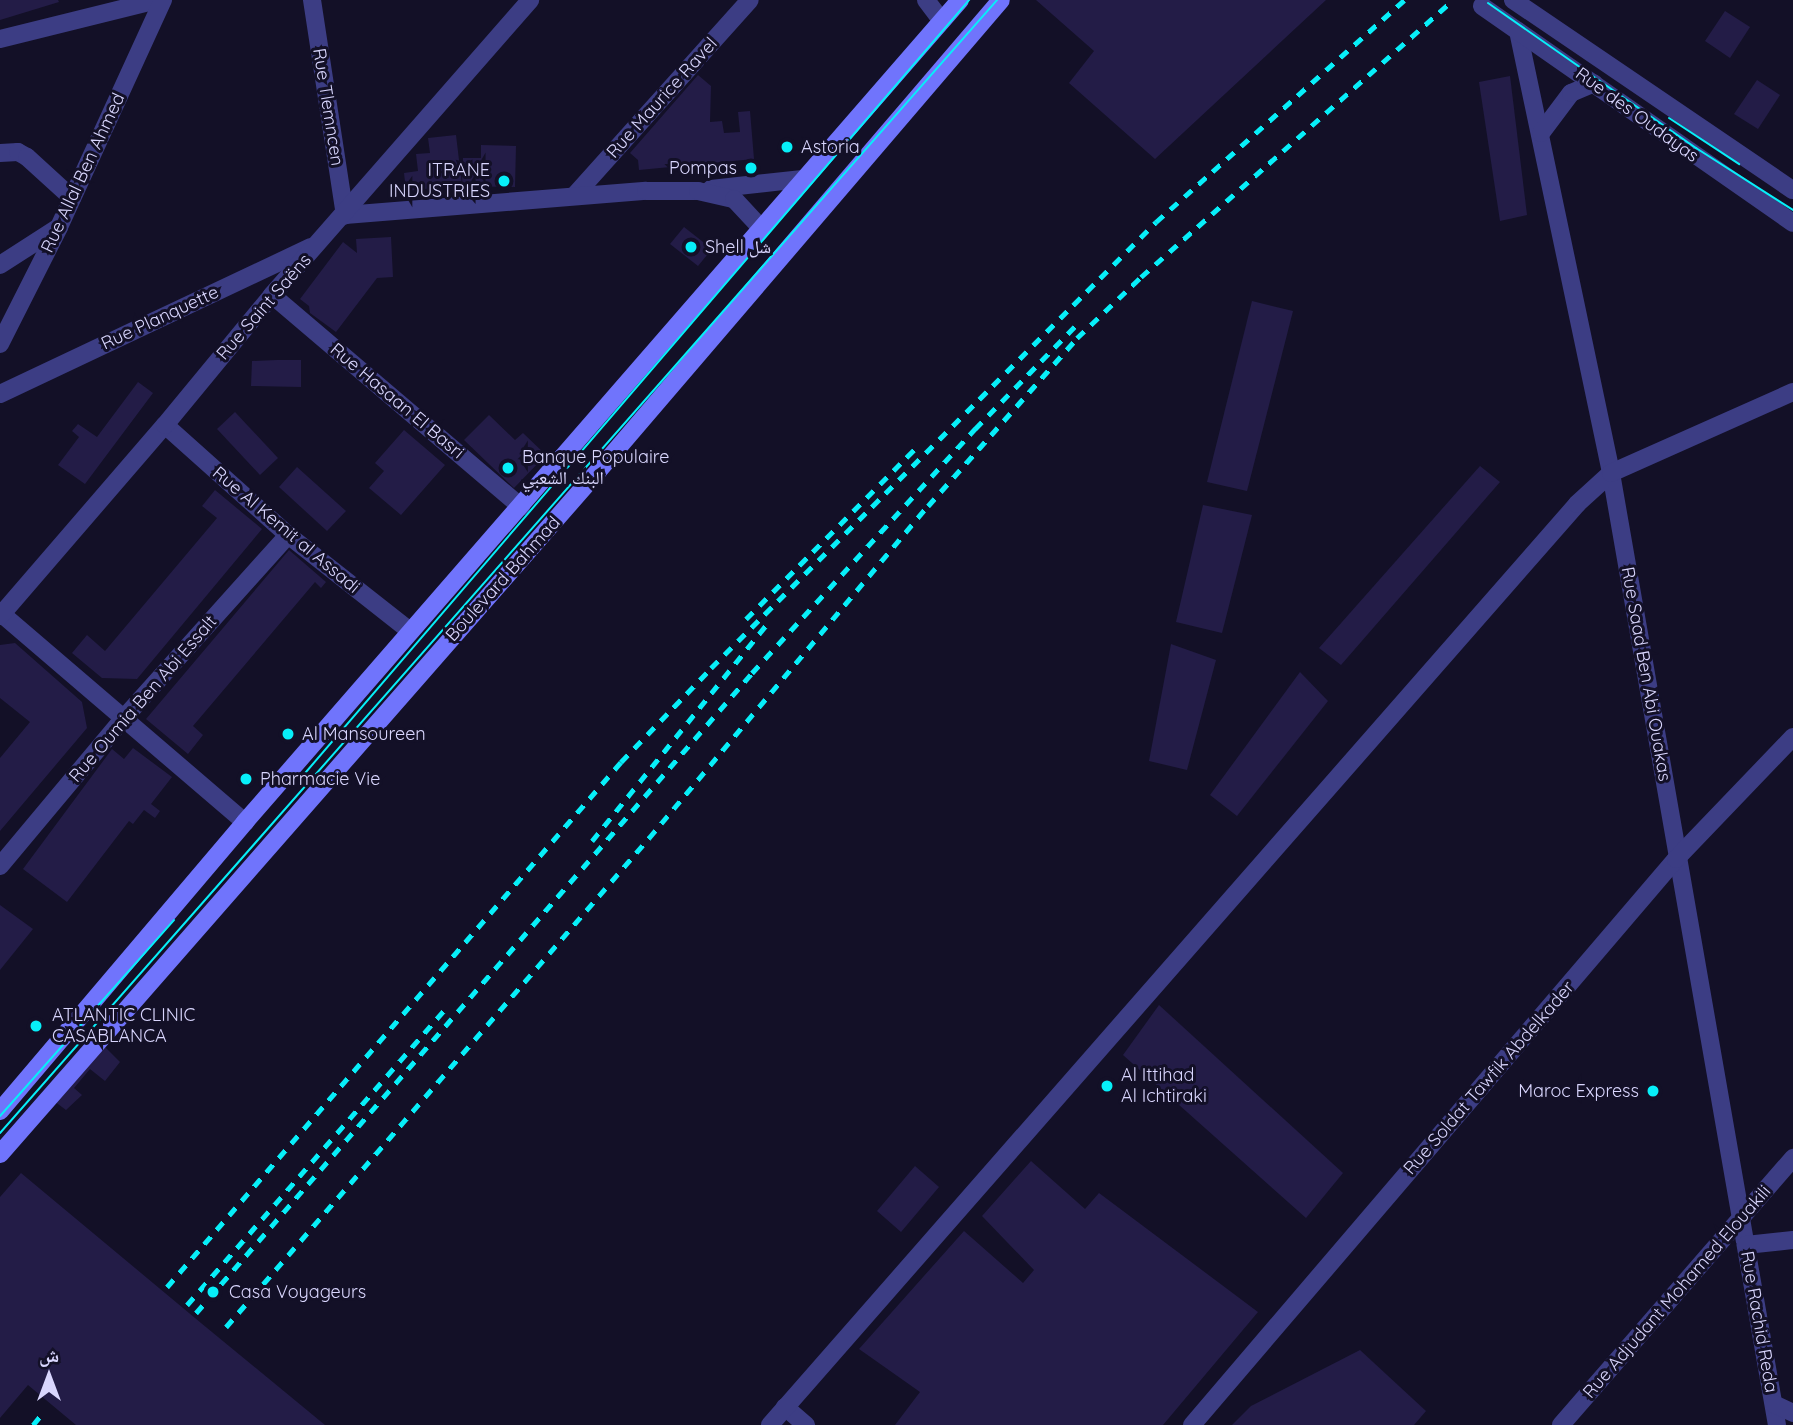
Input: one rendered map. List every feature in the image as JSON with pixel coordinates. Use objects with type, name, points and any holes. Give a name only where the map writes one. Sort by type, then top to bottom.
[{"type":"main road","name":"Boulevard Bahmad","points":[[0,1111],[244,822],[960,0]]},
{"type":"main road","name":"Boulevard Bahmad","points":[[0,1154],[626,440],[1001,0]]},
{"type":"street","points":[[0,39],[161,0]]},
{"type":"street","name":"Rue Allal Ben Ahmed","points":[[0,344],[59,227],[161,0]]},
{"type":"street","name":"Rue Tlemncen","points":[[312,0],[345,215]]},
{"type":"street","name":"Rue Saint Saëns","points":[[1,615],[165,425],[272,295],[345,215],[530,0]]},
{"type":"street","name":"Rue Maurice Ravel","points":[[574,196],[750,0]]},
{"type":"street","points":[[926,0],[942,21]]},
{"type":"street","name":"Rue des Oudayas","points":[[1513,0],[1793,190]]},
{"type":"street","name":"Rue des Oudayas","points":[[1482,6],[1793,223]]},
{"type":"street","name":"Rue Saad Ben Abi Ouakas","points":[[1518,31],[1611,473],[1676,859],[1741,1218]]},
{"type":"street","points":[[1541,133],[1571,93],[1594,83]]},
{"type":"street","points":[[0,153],[18,152],[27,157],[72,198]]},
{"type":"street","points":[[345,215],[574,196],[698,191],[757,181],[802,179]]},
{"type":"street","points":[[698,191],[734,199],[760,227]]},
{"type":"street","points":[[0,265],[59,227]]},
{"type":"street","name":"Rue Planquette","points":[[0,394],[320,242]]},
{"type":"street","name":"Rue Hasaan El Basri","points":[[272,295],[521,507]]},
{"type":"street","points":[[770,1425],[1577,504],[1611,473],[1793,392]]},
{"type":"street","name":"Rue Al Kemit al Assadi","points":[[165,425],[288,535],[410,631]]},
{"type":"street","name":"Rue Oumia Ben Abi Essalt","points":[[0,866],[123,719],[288,535]]},
{"type":"street","points":[[1,615],[244,822]]},
{"type":"street","name":"Rue Soldat Tawfik Abdelkader","points":[[1192,1425],[1676,859],[1793,737]]},
{"type":"street","name":"Rue Adjudant Mohamed Elouakili","points":[[1561,1425],[1793,1158]]},
{"type":"street","name":"Rue Rachid Reda","points":[[1741,1218],[1777,1425]]},
{"type":"street","points":[[1746,1245],[1793,1240]]},
{"type":"street","points":[[1774,1404],[1793,1413]]},
{"type":"street","points":[[785,1407],[806,1425]]},
{"type":"building","points":[[0,0],[58,0],[59,2],[0,20]]},
{"type":"building","points":[[1036,0],[1326,0],[1155,159],[1069,83],[1094,51]]},
{"type":"building","points":[[1725,11],[1750,27],[1730,58],[1705,41]]},
{"type":"building","points":[[698,75],[711,86],[710,122],[722,121],[724,133],[740,132],[738,112],[750,111],[754,159],[639,170],[638,160],[630,153]]},
{"type":"building","points":[[1510,76],[1527,215],[1500,221],[1479,82]]},
{"type":"building","points":[[1757,80],[1780,95],[1758,129],[1734,114]]},
{"type":"building","points":[[456,135],[462,185],[406,191],[404,173],[418,171],[416,154],[430,153],[428,138]]},
{"type":"building","points":[[481,145],[516,146],[515,187],[462,186],[463,158],[481,158]]},
{"type":"building","name":"Shell شل","points":[[684,227],[712,249],[698,266],[670,244]]},
{"type":"building","points":[[391,237],[393,277],[377,278],[336,332],[310,313],[309,306],[300,299],[343,242],[357,253],[356,239]]},
{"type":"building","points":[[1252,301],[1293,311],[1247,491],[1207,482]]},
{"type":"building","points":[[301,360],[301,387],[251,386],[252,361]]},
{"type":"building","points":[[138,382],[153,393],[85,484],[58,465],[79,437],[72,431],[78,424],[97,437]]},
{"type":"building","points":[[235,412],[278,458],[260,475],[217,429]]},
{"type":"building","points":[[489,415],[515,440],[523,433],[546,455],[514,488],[464,440]]},
{"type":"building","points":[[404,430],[445,465],[401,515],[369,488],[384,471],[375,463]]},
{"type":"building","points":[[1480,466],[1500,482],[1341,665],[1319,648]]},
{"type":"building","points":[[297,467],[346,511],[327,531],[279,487]]},
{"type":"building","points":[[215,490],[262,529],[137,679],[102,678],[72,653],[87,635],[105,651],[217,518],[202,506]]},
{"type":"building","points":[[1203,505],[1252,515],[1222,633],[1176,622]]},
{"type":"building","points":[[289,550],[326,582],[321,588],[315,582],[193,726],[203,735],[188,754],[146,719]]},
{"type":"building","points":[[15,643],[82,702],[87,728],[0,831],[0,758],[30,722],[0,698],[0,645]]},
{"type":"building","points":[[1171,644],[1216,660],[1187,770],[1149,761]]},
{"type":"building","points":[[1300,672],[1328,701],[1237,816],[1210,795]]},
{"type":"building","points":[[133,748],[172,777],[151,804],[160,811],[155,818],[144,810],[133,824],[129,821],[67,902],[23,869],[112,749],[124,759]]},
{"type":"building","points":[[0,905],[33,929],[0,970]]},
{"type":"building","points":[[1159,1005],[1343,1173],[1306,1218],[1123,1055]]},
{"type":"building","points":[[101,1043],[120,1062],[105,1081],[90,1069],[74,1088],[82,1095],[66,1110],[54,1101]]},
{"type":"building","points":[[1031,1161],[1085,1209],[1099,1193],[1258,1312],[1163,1425],[895,1425],[920,1392],[859,1349],[964,1231],[1023,1283],[1034,1270],[982,1216]]},
{"type":"building","points":[[915,1166],[939,1187],[901,1232],[877,1211]]},
{"type":"building","points":[[21,1173],[325,1425],[76,1425],[28,1385],[0,1418],[0,1197]]},
{"type":"building","points":[[1360,1350],[1426,1411],[1414,1425],[1232,1425],[1251,1406]]},
{"type":"tram line","points":[[300,779],[969,0]]},
{"type":"tram line","points":[[0,1133],[997,0]]},
{"type":"tram line","points":[[1488,3],[1696,148],[1793,210]]},
{"type":"tram line","points":[[1669,118],[1739,164]]},
{"type":"tram line","points":[[0,1116],[174,920]]},
{"type":"railway","points":[[167,1287],[621,762],[711,668],[1156,222],[1404,0]]},
{"type":"railway","points":[[226,1327],[649,838],[928,506],[1077,338],[1141,277],[1453,0]]},
{"type":"railway","points":[[196,1313],[752,673],[975,429],[1078,323]]},
{"type":"railway","points":[[746,619],[916,448]]},
{"type":"railway","points":[[592,841],[766,625]]},
{"type":"railway","points":[[187,1305],[447,1007]]},
{"type":"railway","points":[[33,1425],[42,1414]]},
{"type":"place","name":"Astoria","points":[[787,147]]},
{"type":"place","name":"Pompas","points":[[751,168]]},
{"type":"place","name":"ITRANE INDUSTRIES","points":[[504,181]]},
{"type":"place","name":"Shell شل","points":[[691,247]]},
{"type":"place","name":"Banque Populaire البنك الشعبي","points":[[508,468]]},
{"type":"place","name":"Al Mansoureen","points":[[288,734]]},
{"type":"place","name":"Pharmacie Vie","points":[[246,779]]},
{"type":"place","name":"ATLANTIC CLINIC CASABLANCA","points":[[36,1026]]},
{"type":"place","name":"Al Ittihad Al Ichtiraki","points":[[1107,1086]]},
{"type":"place","name":"Maroc Express","points":[[1653,1091]]},
{"type":"place","name":"Casa Voyageurs","points":[[213,1292]]}]
